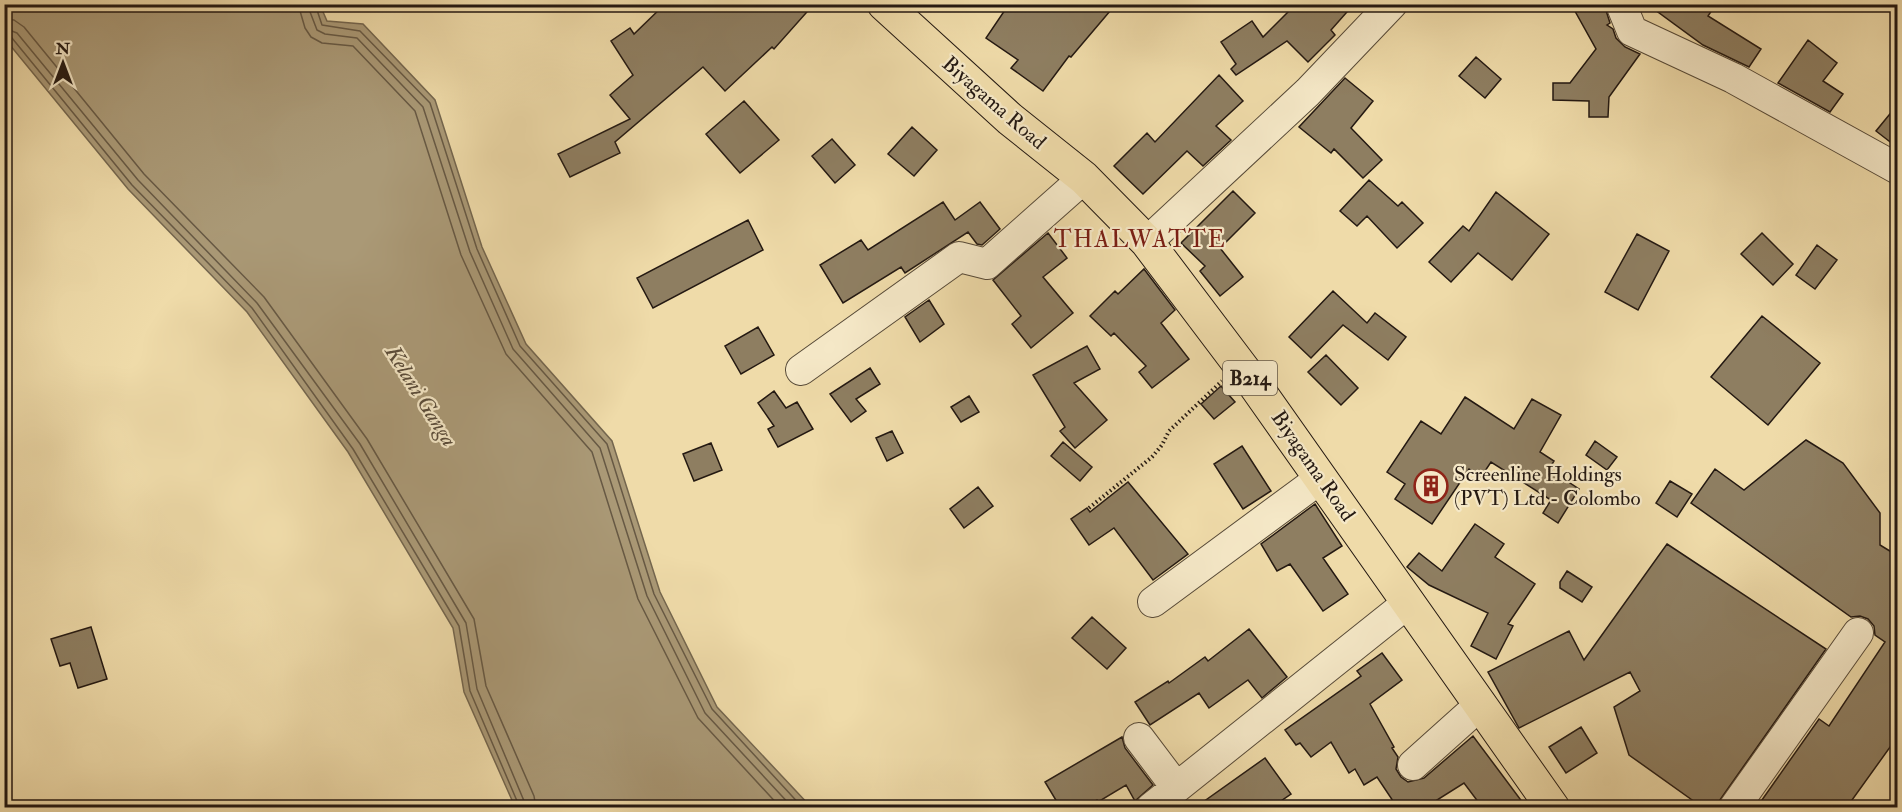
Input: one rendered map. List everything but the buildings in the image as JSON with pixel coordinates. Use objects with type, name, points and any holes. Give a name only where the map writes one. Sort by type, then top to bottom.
[{"type":"main road","name":"Biyagama Road","points":[[884,4],[1010,119],[1084,178],[1147,242],[1240,365],[1553,807]]},
{"type":"street","points":[[1147,242],[1308,92],[1392,4]]},
{"type":"street","points":[[1621,4],[1632,31],[1733,78],[1898,169]]},
{"type":"street","points":[[801,369],[959,257],[987,264],[1084,178]]},
{"type":"street","points":[[1153,602],[1321,478]]},
{"type":"street","points":[[1151,807],[1408,602]]},
{"type":"street","points":[[1734,807],[1858,633]]},
{"type":"street","points":[[1413,765],[1481,704]]},
{"type":"street","points":[[1139,738],[1176,787]]},
{"type":"path","points":[[1089,508],[1152,457],[1162,445],[1169,431],[1240,365]]},
{"type":"water","name":"Kelani Ganga","points":[[4,5],[320,5],[327,21],[363,24],[435,100],[482,247],[526,344],[612,441],[660,592],[717,707],[811,807],[515,807],[464,692],[453,628],[348,452],[247,312],[128,189],[5,39]]},
{"type":"place","name":"Screenline Holdings (PVT) Ltd - Colombo","points":[[1431,486]]},
{"type":"district","name":"THALWATTE","points":[[1140,239]]}]
